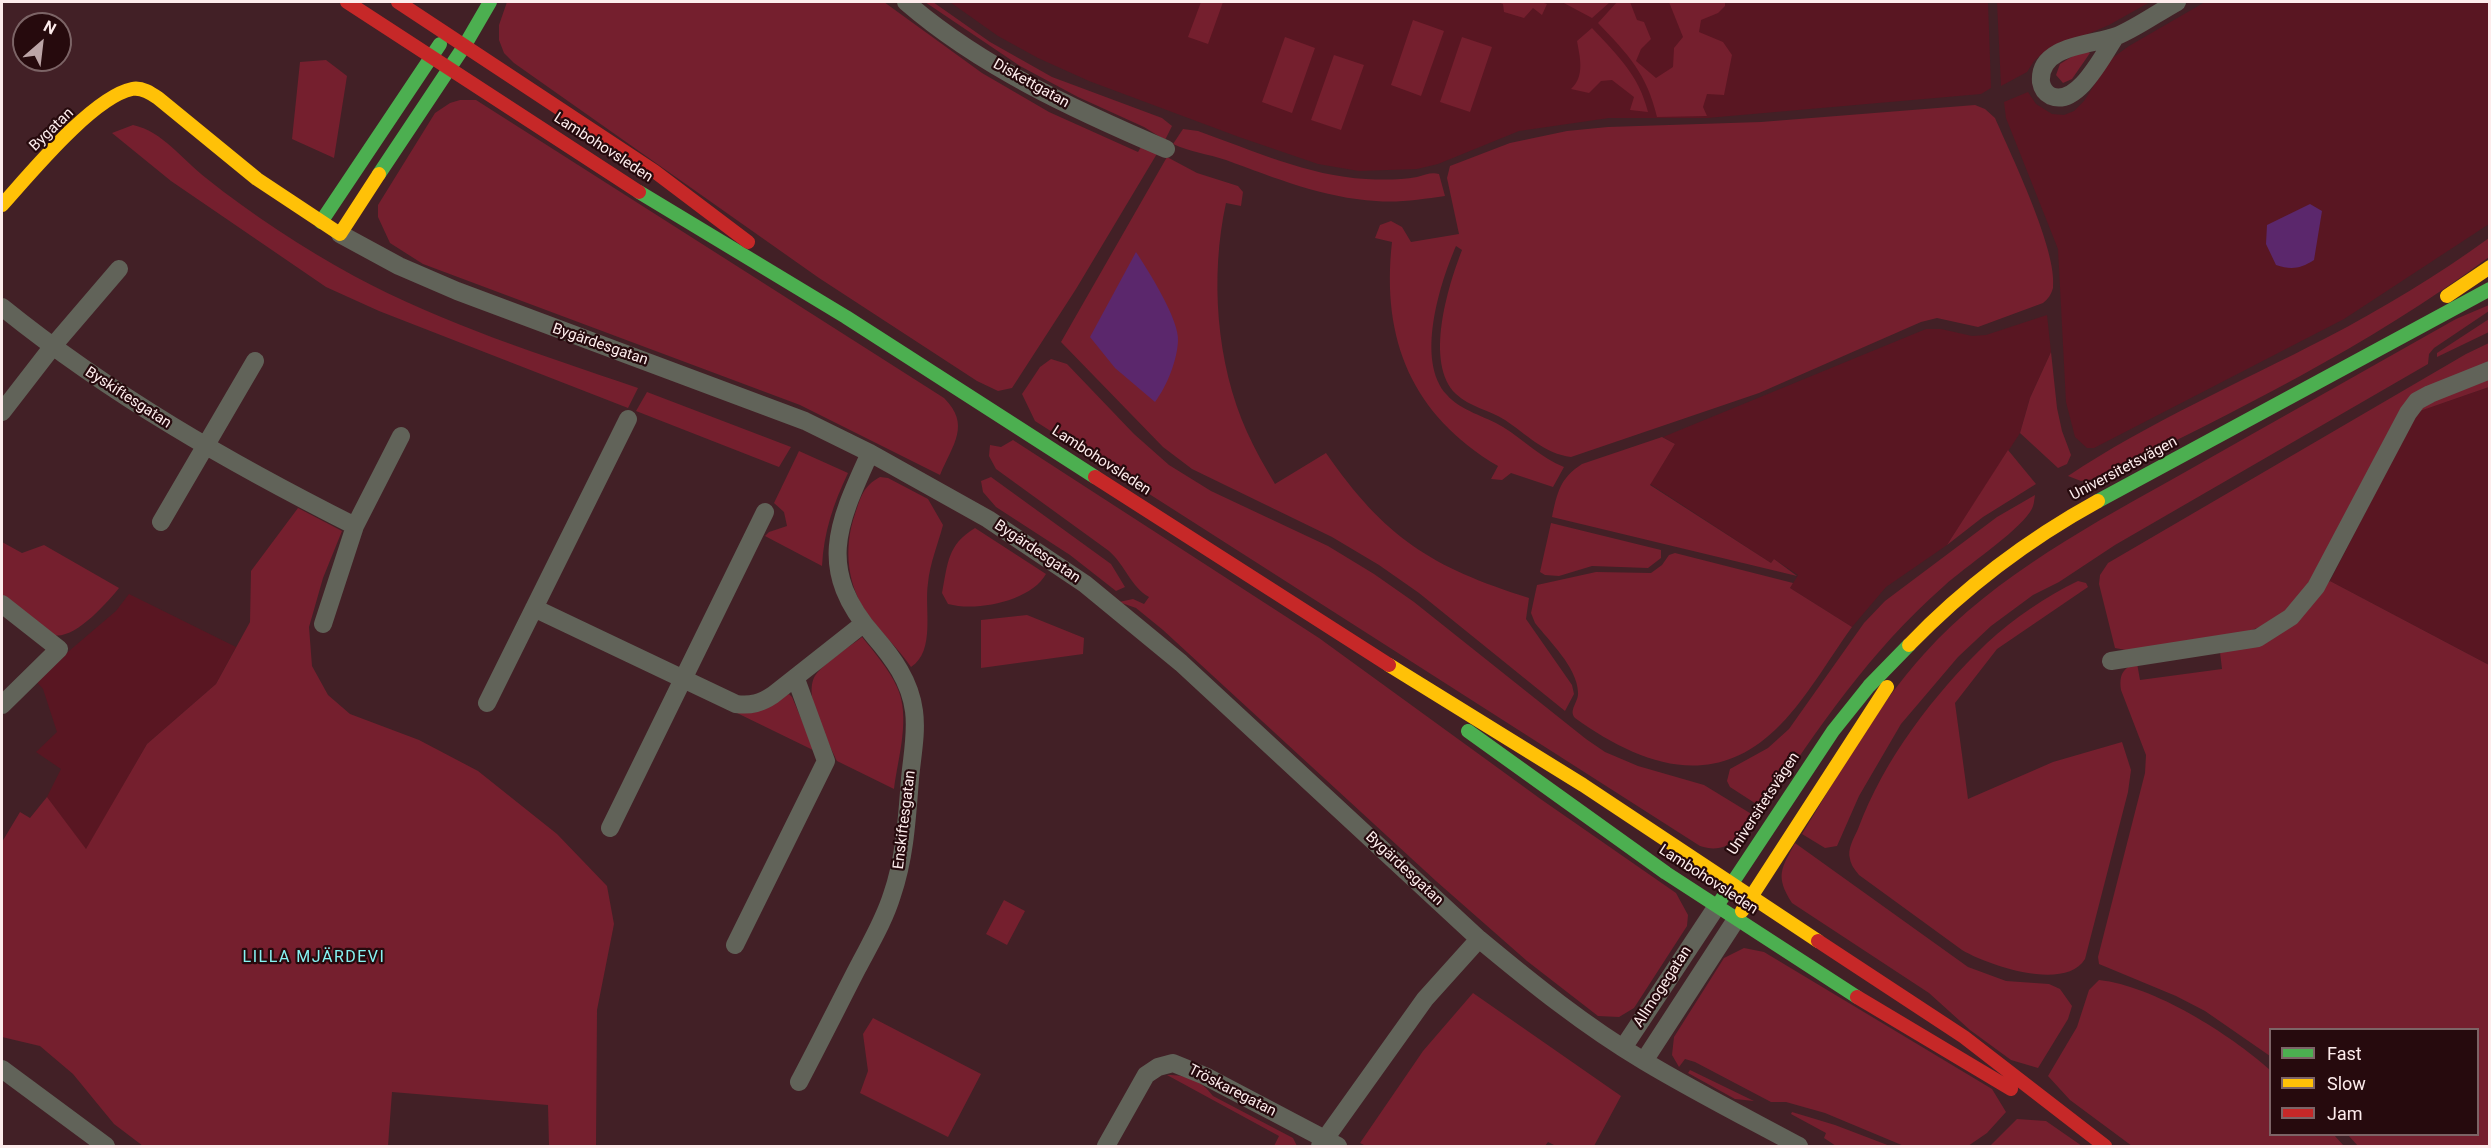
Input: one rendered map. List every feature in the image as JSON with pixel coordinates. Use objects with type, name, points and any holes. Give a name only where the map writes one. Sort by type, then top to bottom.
[{"type":"main road","name":"Lambohovsleden","points":[[347,2],[639,192],[846,317],[1337,633],[1583,785],[1995,1059],[2105,1146]]},
{"type":"main road","name":"Lambohovsleden","points":[[398,2],[451,29],[465,45],[654,171],[846,317]]},
{"type":"main road","points":[[340,234],[465,45],[490,2]]},
{"type":"main road","points":[[321,222],[451,29]]},
{"type":"main road","name":"Bygärdesgatan","points":[[134,89],[143,90],[160,98],[222,154],[340,234]]},
{"type":"main road","name":"Bygatan","points":[[2,206],[67,136],[118,93],[134,89]]},
{"type":"main road","name":"Universitetsvägen","points":[[2338,371],[2490,267]]},
{"type":"main road","name":"Universitetsvägen","points":[[1717,906],[1833,731],[1869,686],[1938,615],[1990,569],[2069,517],[2490,289]]},
{"type":"main road","name":"Universitetsvägen","points":[[1737,918],[1811,801],[1938,615]]},
{"type":"main road","name":"Lambohovsleden","points":[[1337,633],[1570,808],[1717,906],[1846,989],[1985,1074],[2079,1127]]},
{"type":"street","name":"Diskettgatan","points":[[906,2],[967,47],[1016,77],[1086,114],[1166,149]]},
{"type":"street","points":[[2116,36],[2177,2]]},
{"type":"street","name":"Bygärdesgatan","points":[[340,234],[399,266],[457,291],[805,421],[938,489],[988,519],[1084,584],[1181,663],[1479,939],[1574,1014],[1623,1048]]},
{"type":"street","points":[[2,412],[53,346],[119,269]]},
{"type":"street","name":"Byskiftesgatan","points":[[2,307],[98,380],[204,447],[355,526]]},
{"type":"street","points":[[161,522],[255,361]]},
{"type":"street","points":[[2111,661],[2258,638],[2292,617],[2316,586],[2408,413],[2417,401],[2490,370]]},
{"type":"street","points":[[487,704],[628,419]]},
{"type":"street","points":[[323,624],[355,526],[402,436]]},
{"type":"street","name":"Enskiftesgatan","points":[[799,1082],[885,914],[903,849],[915,724],[914,709],[899,669],[863,624],[845,596],[838,566],[838,542],[842,517],[870,453]]},
{"type":"street","points":[[610,828],[765,512]]},
{"type":"street","points":[[2,604],[59,649],[2,705]]},
{"type":"street","points":[[534,608],[736,704],[746,705],[764,701],[796,679],[863,624]]},
{"type":"street","points":[[735,945],[826,761],[796,679]]},
{"type":"street","name":"Allmogegatan","points":[[1623,1048],[1717,906]]},
{"type":"street","name":"Allmogegatan","points":[[1644,1061],[1737,918]]},
{"type":"street","name":"Tröskaregatan","points":[[1106,1146],[1146,1076],[1158,1066],[1173,1063],[1181,1065],[1328,1144],[1425,999],[1479,939]]},
{"type":"street","points":[[1623,1048],[1799,1146]]},
{"type":"street","points":[[2,1069],[106,1146]]},
{"type":"shaded area","points":[[507,2],[884,2],[982,73],[1049,112],[1138,152],[1141,147],[1158,152],[1076,289],[1012,388],[998,391],[977,381],[819,278],[514,63],[504,53],[499,40],[499,25]]},
{"type":"shaded area","points":[[925,2],[933,2],[990,42],[1052,77],[1162,118],[1172,126],[1165,140],[1144,127],[1078,97],[1020,66]]},
{"type":"shaded area","points":[[950,2],[1988,2],[1991,88],[1981,94],[1707,118],[1609,118],[1519,131],[1438,164],[1417,169],[1359,171],[1318,164],[1089,81],[1038,58],[998,36]]},
{"type":"shaded area","points":[[1201,2],[1223,2],[1208,44],[1188,37]]},
{"type":"shaded area","points":[[1498,2],[1547,4],[1542,15],[1533,8],[1524,18],[1504,12],[1503,4]]},
{"type":"shaded area","points":[[1562,2],[1610,2],[1592,18]]},
{"type":"shaded area","points":[[1617,2],[1630,2],[1637,20],[1644,22],[1651,39],[1641,49],[1636,61],[1656,78],[1673,67],[1674,48],[1683,37],[1669,2],[1725,2],[1725,6],[1718,13],[1701,20],[1699,32],[1723,42],[1732,55],[1724,95],[1707,94],[1703,107],[1707,116],[1657,117],[1642,77],[1598,23]]},
{"type":"shaded area","points":[[1997,2],[2150,2],[2109,25],[2043,53],[2027,72],[2001,86]]},
{"type":"shaded area","points":[[2205,2],[2489,2],[2489,224],[2344,319],[2094,448],[2087,448],[2075,437],[2066,402],[2058,249],[2006,118],[2004,102],[2028,92],[2036,104],[2052,114],[2064,115],[2074,111],[2084,101],[2111,59]]},
{"type":"shaded area","points":[[1413,20],[1444,31],[1421,96],[1391,85]]},
{"type":"shaded area","points":[[1592,28],[1633,76],[1648,112],[1630,110],[1634,97],[1612,80],[1601,81],[1589,93],[1571,89],[1580,73],[1577,41]]},
{"type":"shaded area","points":[[1285,37],[1315,48],[1292,113],[1262,102]]},
{"type":"shaded area","points":[[1462,37],[1492,47],[1470,112],[1440,102]]},
{"type":"shaded area","points":[[2084,49],[2090,53],[2072,79],[2063,83],[2056,75],[2060,64]]},
{"type":"shaded area","points":[[1334,55],[1364,65],[1341,130],[1311,120]]},
{"type":"shaded area","points":[[326,60],[347,76],[334,158],[292,139],[300,62]]},
{"type":"shaded area","points":[[460,100],[476,100],[944,398],[957,417],[958,426],[954,444],[940,475],[800,405],[423,264],[390,243],[378,217],[378,205],[435,113],[450,103]]},
{"type":"shaded area","points":[[1975,105],[1985,109],[1995,118],[2041,228],[2053,272],[2053,288],[2043,303],[1978,327],[1937,318],[1921,322],[1759,393],[1571,457],[1544,448],[1505,420],[1467,402],[1456,394],[1446,380],[1441,363],[1440,344],[1446,303],[1462,250],[1456,246],[1443,280],[1434,322],[1433,363],[1438,380],[1453,401],[1503,427],[1540,454],[1564,467],[1553,487],[1511,473],[1502,480],[1491,479],[1498,466],[1468,446],[1444,423],[1424,399],[1409,372],[1398,342],[1392,311],[1390,278],[1392,242],[1375,238],[1380,225],[1391,221],[1402,227],[1411,242],[1459,234],[1447,178],[1450,166],[1510,143],[1567,131],[1608,127],[1761,122]]},
{"type":"shaded area","points":[[133,125],[144,128],[163,140],[206,178],[259,217],[354,276],[458,324],[638,388],[628,408],[379,311],[326,287],[171,181],[112,133]]},
{"type":"shaded area","points":[[1183,129],[1198,131],[1302,168],[1344,177],[1392,180],[1439,174],[1445,196],[1385,201],[1338,196],[1281,180],[1173,144]]},
{"type":"shaded area","points":[[1167,157],[1197,173],[1238,186],[1243,192],[1241,206],[1226,203],[1218,260],[1219,319],[1228,377],[1237,405],[1250,439],[1275,484],[1326,453],[1369,507],[1413,546],[1464,574],[1529,598],[1526,619],[1572,685],[1574,694],[1565,711],[1419,593],[1379,565],[1332,537],[1192,469],[1163,447],[1061,342]]},
{"type":"shaded area","points":[[2310,204],[2322,211],[2314,260],[2295,268],[2276,265],[2266,244],[2267,225]]},
{"type":"shaded area","points":[[2489,238],[2489,257],[2349,349],[2250,403],[2100,478],[2081,481],[2068,476],[2162,420],[2368,315],[2430,278]]},
{"type":"shaded area","points":[[1136,252],[1162,296],[1177,332],[1178,341],[1173,365],[1155,402],[1115,368],[1090,337]]},
{"type":"shaded area","points":[[2489,305],[2489,311],[2434,348],[2429,354],[2428,364],[2115,545],[2059,582],[2033,595],[1991,626],[1958,657],[1901,724],[1859,796],[1837,846],[1825,848],[1802,834],[1859,741],[1906,675],[1952,625],[1983,599],[2048,552],[2117,510],[2456,319]]},
{"type":"shaded area","points":[[2047,315],[2051,352],[2030,398],[2020,433],[1947,545],[1886,587],[1852,627],[1790,588],[1798,575],[1774,559],[1771,563],[1650,484],[1675,444],[1663,437],[1926,329],[1941,329],[1972,336],[1986,335]]},
{"type":"shaded area","points":[[2489,319],[2489,332],[2437,357],[2437,353]]},
{"type":"shaded area","points":[[2489,343],[2489,363],[2430,386],[2303,592],[2290,606],[2270,622],[2250,631],[2197,642],[2126,650],[2115,648],[2099,584],[2100,575],[2108,563],[2466,354]]},
{"type":"shaded area","points":[[2051,352],[2057,408],[2071,455],[2067,464],[2058,468],[2020,433],[2030,398]]},
{"type":"shaded area","points":[[1051,359],[1067,364],[1134,434],[1169,465],[1211,491],[1328,546],[1374,574],[1414,602],[1605,752],[1638,766],[1704,785],[1758,818],[1733,843],[1718,848],[1700,846],[1035,421],[1022,394],[1040,367]]},
{"type":"shaded area","points":[[2489,378],[2489,387],[2417,412],[2426,404]]},
{"type":"shaded area","points":[[2489,387],[2489,665],[2330,581],[2417,412]]},
{"type":"shaded area","points":[[647,392],[791,447],[779,467],[636,411]]},
{"type":"shaded area","points":[[1662,437],[1675,444],[1650,485],[1771,563],[1774,559],[1797,576],[1552,517],[1561,487],[1575,469],[1582,464]]},
{"type":"shaded area","points":[[1013,440],[1319,638],[1542,800],[1676,893],[1688,915],[1687,926],[1634,1008],[1619,1017],[1598,1016],[1527,961],[1436,881],[1163,630],[1136,608],[1119,602],[1133,599],[1144,604],[1149,597],[1137,588],[1109,551],[996,469],[989,456],[990,445],[1001,447]]},
{"type":"shaded area","points":[[2008,450],[2036,484],[1983,517],[1947,545]]},
{"type":"shaded area","points":[[799,451],[848,473],[830,518],[822,566],[765,536],[769,532],[787,526],[784,512],[774,503]]},
{"type":"shaded area","points":[[880,477],[888,478],[928,499],[943,525],[929,576],[924,651],[911,667],[862,605],[849,567],[849,540],[855,514],[866,488]]},
{"type":"shaded area","points":[[991,477],[1111,564],[1125,587],[1116,591],[1070,555],[996,507],[983,492],[981,481]]},
{"type":"shaded area","points":[[2035,495],[2032,508],[2023,521],[1917,611],[1869,664],[1804,749],[1764,809],[1730,787],[1727,781],[1730,769],[1768,748],[1789,729],[1864,623],[1885,601],[1997,517]]},
{"type":"shaded area","points":[[298,508],[342,531],[323,578],[309,627],[312,666],[328,695],[350,714],[419,740],[478,771],[557,834],[607,886],[614,924],[597,1010],[596,1146],[549,1146],[548,1105],[392,1092],[388,1146],[143,1146],[114,1124],[73,1074],[40,1046],[2,1037],[2,842],[20,812],[30,818],[47,797],[86,849],[147,744],[216,684],[250,622],[251,571]]},
{"type":"shaded area","points":[[1551,523],[1661,550],[1661,558],[1648,568],[1592,566],[1559,576],[1545,575],[1540,572]]},
{"type":"shaded area","points":[[975,528],[1046,574],[1028,591],[1002,602],[973,606],[948,604],[942,593],[950,556],[959,541]]},
{"type":"shaded area","points":[[2,542],[22,553],[44,545],[119,588],[88,621],[78,628],[58,636],[50,634],[31,622],[2,597]]},
{"type":"shaded area","points":[[1675,553],[1793,583],[1790,588],[1852,627],[1786,719],[1750,749],[1725,761],[1700,765],[1674,764],[1649,758],[1624,748],[1575,718],[1573,709],[1578,692],[1573,673],[1535,623],[1531,613],[1537,585],[1596,572],[1651,573],[1662,565],[1669,555]]},
{"type":"shaded area","points":[[2078,581],[2086,583],[2088,587],[1997,649],[1955,703],[1968,799],[2053,762],[2122,742],[2131,770],[2128,792],[2085,959],[2075,969],[2061,974],[2044,975],[2007,968],[1962,950],[1859,875],[1851,863],[1849,851],[1869,803],[1896,753],[1948,684],[1987,643],[2008,625],[2042,601]]},
{"type":"shaded area","points":[[2330,581],[2489,665],[2489,1146],[2358,1146],[2349,1136],[2479,1136],[2479,1028],[2269,1028],[2269,1055],[2205,1011],[2176,996],[2099,964],[2098,957],[2145,773],[2146,755],[2121,690],[2123,672],[2137,663],[2140,680],[2222,669],[2220,652],[2255,645]]},
{"type":"shaded area","points":[[129,594],[236,647],[216,684],[147,744],[86,850],[47,797],[61,769],[36,752],[57,732],[43,689],[35,680],[116,611]]},
{"type":"shaded area","points":[[1027,615],[1084,638],[1083,654],[981,668],[981,620]]},
{"type":"shaded area","points":[[862,637],[890,674],[901,699],[902,737],[894,789],[837,761],[813,704],[813,682],[817,673]]},
{"type":"shaded area","points":[[789,694],[792,697],[815,751],[737,713]]},
{"type":"shaded area","points":[[1795,843],[1968,967],[2006,981],[2049,984],[2060,989],[2072,1006],[2068,1019],[2038,1068],[2011,1060],[1970,1030],[1929,993],[1792,903],[1783,886],[1782,873],[1783,866]]},
{"type":"shaded area","points":[[1004,900],[1025,911],[1007,945],[986,934]]},
{"type":"shaded area","points":[[1744,948],[1764,952],[1992,1089],[2006,1112],[1987,1133],[1968,1146],[1904,1146],[1825,1113],[1786,1102],[1771,1102],[1695,1062],[1685,1059],[1679,1067],[1672,1055],[1674,1037],[1724,958]]},
{"type":"shaded area","points":[[2099,980],[2120,984],[2167,1002],[2213,1027],[2269,1069],[2269,1136],[2335,1136],[2344,1146],[2132,1146],[2070,1100],[2048,1076],[2077,1027],[2089,990]]},
{"type":"shaded area","points":[[1473,993],[1621,1096],[1594,1146],[1556,1146],[1548,1142],[1545,1146],[1366,1146],[1360,1143],[1423,1051]]},
{"type":"shaded area","points":[[873,1018],[981,1074],[948,1137],[860,1093],[868,1071],[863,1034]]},
{"type":"shaded area","points":[[1690,1070],[1754,1101],[1735,1099],[1688,1073]]},
{"type":"shaded area","points":[[1167,1075],[1187,1077],[1198,1082],[1213,1096],[1293,1138],[1297,1146],[1274,1146],[1279,1136]]},
{"type":"shaded area","points":[[1792,1112],[1835,1125],[1890,1146],[1836,1146],[1824,1138],[1826,1133],[1791,1114]]},
{"type":"shaded area","points":[[2017,1119],[2046,1121],[2082,1146],[1990,1146]]},
{"type":"traffic: fast","points":[[379,174],[465,45],[490,2]]},
{"type":"traffic: fast","points":[[321,222],[440,44]]},
{"type":"traffic: fast","points":[[639,192],[846,317],[1095,477]]},
{"type":"traffic: fast","points":[[2098,501],[2490,289]]},
{"type":"traffic: fast","points":[[1717,906],[1833,731],[1869,686],[1909,645]]},
{"type":"traffic: fast","points":[[1468,731],[1666,873],[1857,997]]},
{"type":"traffic: slow","points":[[2,205],[81,121],[116,95],[132,89],[146,91],[158,98],[257,179],[340,234],[379,174]]},
{"type":"traffic: slow","points":[[2447,296],[2490,267]]},
{"type":"traffic: slow","points":[[1909,645],[1952,604],[1998,566],[2046,532],[2098,501]]},
{"type":"traffic: slow","points":[[1389,665],[1583,785],[1818,941]]},
{"type":"traffic: slow","points":[[1742,911],[1887,687]]},
{"type":"traffic: jam","points":[[347,2],[639,192]]},
{"type":"traffic: jam","points":[[398,2],[654,171],[748,242]]},
{"type":"traffic: jam","points":[[1095,477],[1389,665]]},
{"type":"traffic: jam","points":[[1818,941],[1964,1037],[2105,1146]]},
{"type":"traffic: jam","points":[[1857,997],[2011,1089]]},
{"type":"district","name":"LILLA MJÄRDEVI","points":[[314,958]]}]
